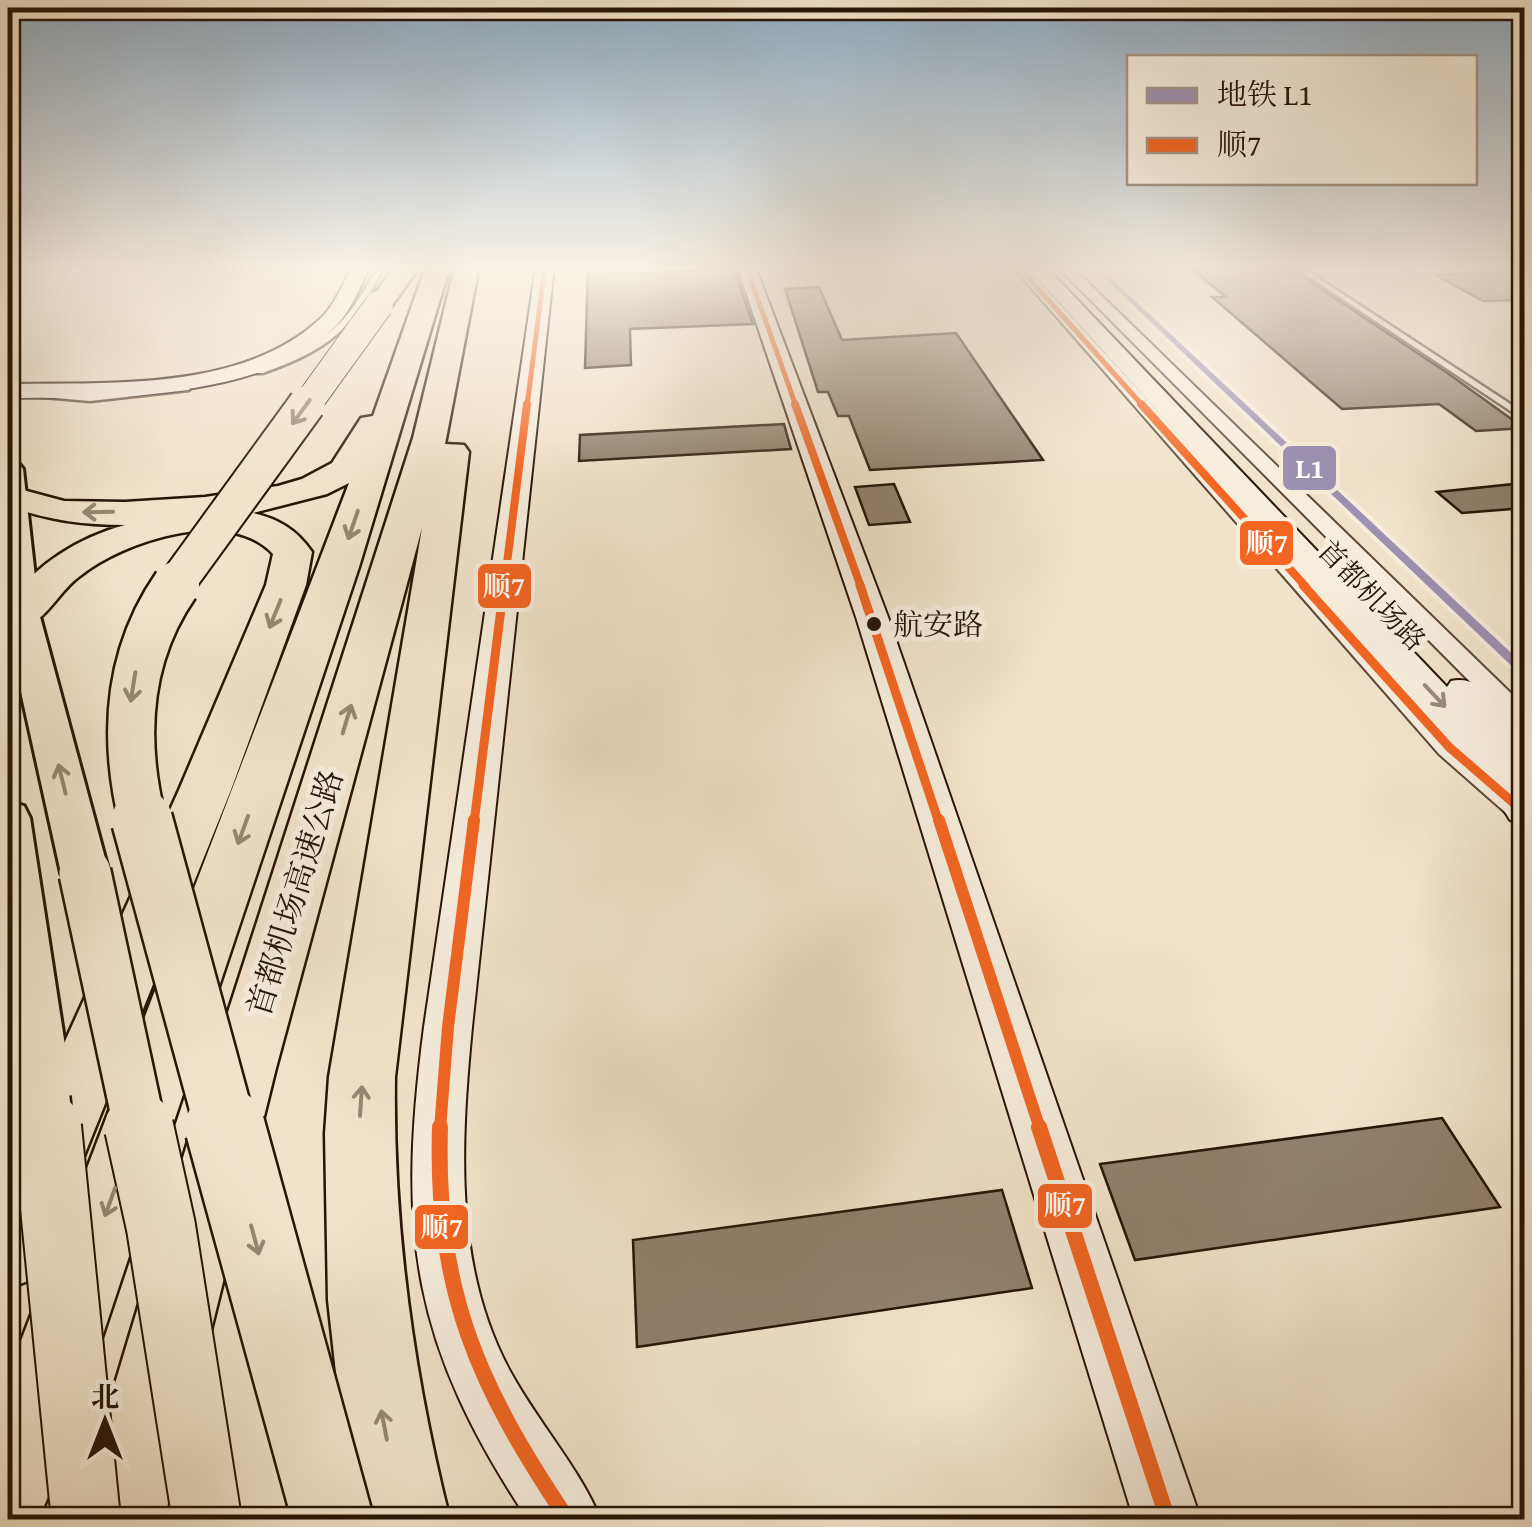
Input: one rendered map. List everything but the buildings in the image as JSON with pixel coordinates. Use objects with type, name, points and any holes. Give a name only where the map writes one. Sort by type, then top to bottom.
[{"type":"highway","points":[[333,1520],[152,858],[134,787],[129,736],[136,668],[166,600],[341,337]]},
{"type":"highway","name":"首都机场高速公路","points":[[8,1486],[339,567],[394,398],[423,337]]},
{"type":"highway","name":"首都机场高速公路","points":[[119,1520],[242,1068],[430,438],[446,337]]},
{"type":"highway","points":[[406,1520],[384,1429],[365,1309],[356,1172],[362,1078],[433,599],[466,337]]},
{"type":"highway","points":[[10,482],[56,510],[96,512],[167,510],[290,495],[340,474],[353,459],[365,433],[394,398]]},
{"type":"highway","points":[[8,1252],[205,790],[286,585],[293,552],[271,530],[241,522],[149,528],[105,544],[69,564],[21,612]]},
{"type":"main road","points":[[10,482],[21,612],[85,873],[162,1227],[207,1520]]},
{"type":"main road","points":[[8,818],[44,1098],[86,1520]]},
{"type":"street","points":[[8,391],[158,384],[251,364],[308,337]]},
{"type":"street","points":[[536,337],[456,974],[438,1188],[446,1272],[470,1352],[500,1411],[568,1520]]},
{"type":"street","points":[[772,337],[872,617],[1168,1520]]},
{"type":"street","name":"首都机场路","points":[[1082,337],[1449,747],[1524,811]]},
{"type":"street","name":"首都机场路","points":[[1101,337],[1484,748],[1524,811]]},
{"type":"street","name":"首都机场路","points":[[1121,337],[1524,752]]},
{"type":"street","name":"首都机场路","points":[[1136,337],[1524,721]]},
{"type":"lane","points":[[1404,337],[1524,416]]},
{"type":"metro line","name":"L1","points":[[1170,337],[1524,671]]},
{"type":"transit line","name":"顺7","points":[[536,337],[448,1027],[439,1170],[442,1231],[451,1287],[468,1342],[492,1398],[525,1457],[568,1520]]},
{"type":"transit line","name":"顺7","points":[[772,337],[872,617],[1168,1520]]},
{"type":"transit line","name":"顺7","points":[[1082,337],[1449,747],[1524,812]]},
{"type":"place","name":"航安路","points":[[874,624]]}]
